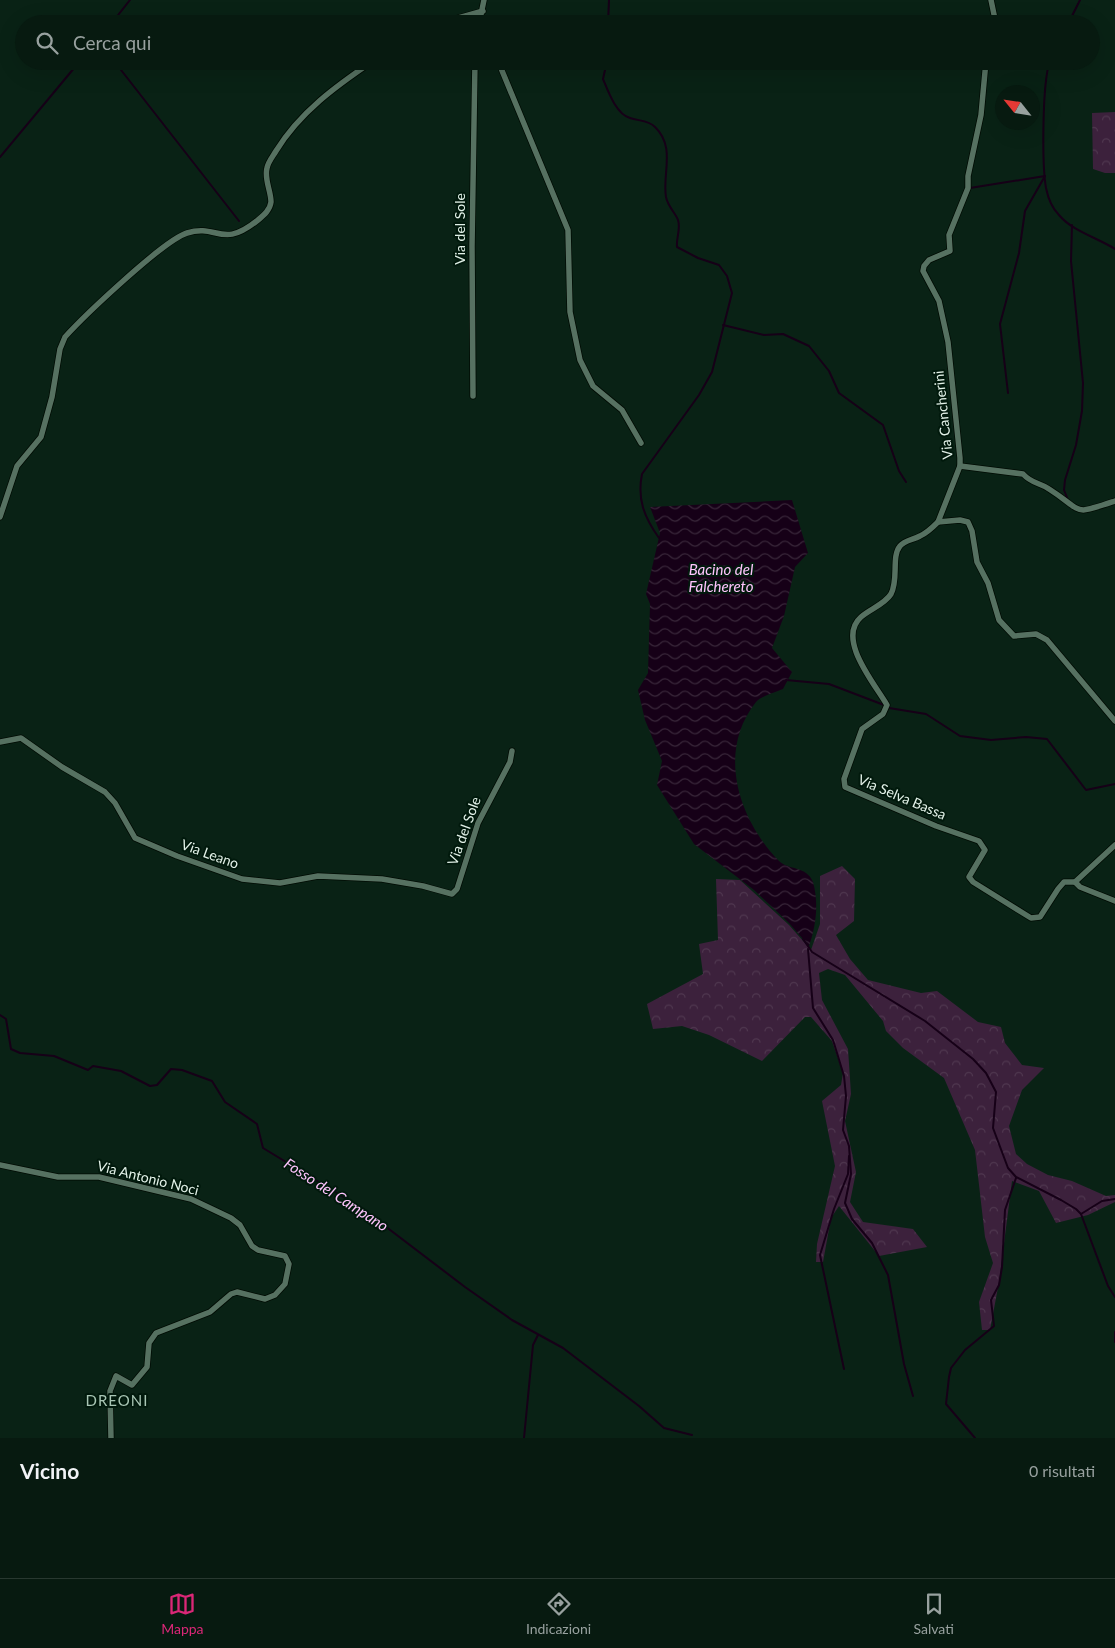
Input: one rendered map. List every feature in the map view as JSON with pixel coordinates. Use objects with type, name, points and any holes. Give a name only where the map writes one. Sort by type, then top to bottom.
[{"type":"street","points":[[482,15],[484,0]]},
{"type":"street","points":[[991,0],[994,15]]},
{"type":"street","points":[[469,15],[483,11]]},
{"type":"street","points":[[0,517],[11,490],[17,466],[41,437],[52,398],[60,349],[65,337],[173,240],[197,231],[224,236],[237,234],[264,215],[271,202],[267,179],[267,165],[284,139],[312,107],[338,85],[360,70]]},
{"type":"street","name":"Via del Sole","points":[[473,396],[472,246],[475,70]]},
{"type":"street","points":[[502,70],[568,230],[570,312],[580,360],[593,386],[622,410],[641,443]]},
{"type":"street","name":"Via Cancherini","points":[[938,522],[960,466],[948,342],[939,301],[923,270],[930,260],[950,251],[949,235],[968,188],[968,176],[981,115],[985,70]]},
{"type":"street","points":[[960,466],[1023,474],[1031,482],[1048,488],[1076,510],[1087,510],[1115,501]]},
{"type":"street","points":[[938,522],[960,520],[968,522],[972,530],[977,562],[988,584],[999,620],[1014,636],[1036,634],[1047,640],[1115,720]]},
{"type":"street","name":"Via Selva Bassa","points":[[938,522],[919,537],[905,541],[899,547],[896,555],[896,584],[889,597],[860,618],[853,629],[852,647],[887,705],[883,714],[862,728],[844,779],[845,787],[936,826],[979,841],[985,850],[969,877],[973,882],[1031,918],[1040,917],[1058,888],[1064,882],[1075,882]]},
{"type":"street","name":"Via Leano","points":[[0,742],[21,738],[62,767],[104,792],[115,802],[135,838],[242,879],[280,883],[318,876],[382,880],[423,886],[452,894]]},
{"type":"street","name":"Via del Sole","points":[[452,894],[457,889],[478,823],[510,762],[512,751]]},
{"type":"street","points":[[1115,845],[1075,882],[1080,887],[1115,901]]},
{"type":"street","name":"Via Antonio Noci","points":[[0,1165],[58,1177],[99,1177],[191,1199],[232,1218],[240,1225],[252,1246],[258,1250],[285,1256],[289,1264],[285,1284],[276,1295],[265,1298],[237,1292],[231,1294],[210,1312],[156,1333],[149,1343],[147,1367],[132,1385],[116,1376],[110,1391],[111,1438]]},
{"type":"green space","points":[[1115,112],[1115,173],[1105,173],[1093,169],[1092,113]]},
{"type":"green space","points":[[842,866],[855,879],[854,921],[836,935],[850,959],[868,980],[921,993],[937,991],[978,1022],[1001,1027],[1005,1043],[1022,1065],[1044,1068],[1022,1090],[1009,1126],[1016,1154],[1027,1164],[1048,1175],[1072,1181],[1106,1196],[1115,1195],[1115,1202],[1088,1215],[1056,1223],[1039,1191],[1012,1181],[999,1282],[990,1330],[982,1330],[979,1302],[993,1263],[985,1237],[975,1150],[944,1078],[903,1048],[886,1031],[883,1021],[845,975],[828,969],[819,973],[822,1000],[848,1049],[851,1094],[845,1121],[856,1172],[850,1202],[863,1222],[913,1229],[927,1247],[879,1256],[839,1206],[831,1218],[823,1262],[816,1262],[817,1244],[835,1166],[822,1101],[841,1085],[843,1073],[832,1041],[811,1017],[805,1017],[762,1061],[709,1035],[682,1026],[653,1029],[647,1004],[703,974],[699,944],[718,940],[716,879],[740,880],[789,925],[811,950],[820,924],[820,876]]},
{"type":"water","name":"Bacino del Falchereto","points":[[792,500],[808,553],[795,567],[784,616],[772,648],[792,672],[783,689],[765,696],[756,702],[744,722],[737,742],[735,763],[738,785],[744,806],[753,826],[779,861],[806,873],[813,882],[816,914],[809,946],[789,923],[754,890],[694,844],[657,785],[662,761],[645,720],[638,690],[648,673],[650,604],[646,594],[660,533],[650,507]]},
{"type":"waterway","points":[[118,15],[130,0]]},
{"type":"waterway","points":[[608,15],[609,0]]},
{"type":"waterway","points":[[1072,15],[1080,0]]},
{"type":"waterway","points":[[0,157],[72,70]]},
{"type":"waterway","points":[[121,70],[239,221]]},
{"type":"waterway","points":[[605,70],[603,79],[610,96],[621,112],[625,116],[653,125],[665,143],[667,152],[666,197],[679,223],[677,247],[698,258],[719,265],[727,276],[732,293],[712,372],[699,395],[642,474],[640,492],[643,508],[649,523],[659,538]]},
{"type":"waterway","points":[[1048,70],[1045,86],[1043,143],[1046,188],[1049,199],[1064,221],[1115,249]]},
{"type":"waterway","points":[[970,188],[1045,176]]},
{"type":"waterway","points":[[1008,393],[1000,324],[1019,253],[1025,211],[1045,176]]},
{"type":"waterway","points":[[1068,500],[1064,490],[1065,480],[1076,445],[1082,411],[1083,383],[1071,261],[1072,225]]},
{"type":"waterway","points":[[723,325],[764,335],[783,334],[809,346],[829,371],[839,393],[883,425],[899,471],[906,482]]},
{"type":"waterway","points":[[786,680],[829,684],[884,705]]},
{"type":"waterway","points":[[889,708],[926,714],[960,736],[991,740],[1026,737],[1047,739],[1086,790],[1115,784]]},
{"type":"waterway","points":[[803,939],[812,952],[925,1021],[973,1059],[986,1073],[996,1092],[993,1128],[1008,1168],[1016,1177],[1061,1200],[1081,1214],[1108,1286],[1115,1297]]},
{"type":"waterway","points":[[808,949],[813,1008],[833,1040],[844,1076],[846,1096],[843,1130],[849,1146],[851,1174],[845,1203],[852,1219],[872,1243],[888,1275],[904,1364],[913,1396]]},
{"type":"waterway","name":"Fosso del Campano","points":[[0,1015],[6,1019],[11,1049],[20,1053],[54,1056],[88,1070],[93,1066],[121,1071],[150,1086],[157,1085],[171,1069],[182,1070],[212,1081],[225,1102],[257,1124],[263,1148],[360,1207],[465,1287],[512,1320],[563,1348],[639,1406],[664,1428],[692,1435]]},
{"type":"waterway","points":[[844,1369],[820,1255],[834,1209],[848,1174],[849,1156]]},
{"type":"waterway","points":[[975,1438],[946,1404],[949,1377],[951,1368],[965,1350],[994,1326],[991,1300],[999,1285],[1002,1267],[1005,1210],[1016,1178]]},
{"type":"waterway","points":[[1081,1214],[1102,1201],[1115,1199]]},
{"type":"waterway","points":[[1115,1332],[1115,1342]]},
{"type":"waterway","points":[[524,1438],[533,1345],[538,1335]]},
{"type":"district","name":"DREONI","points":[[117,1401]]}]
